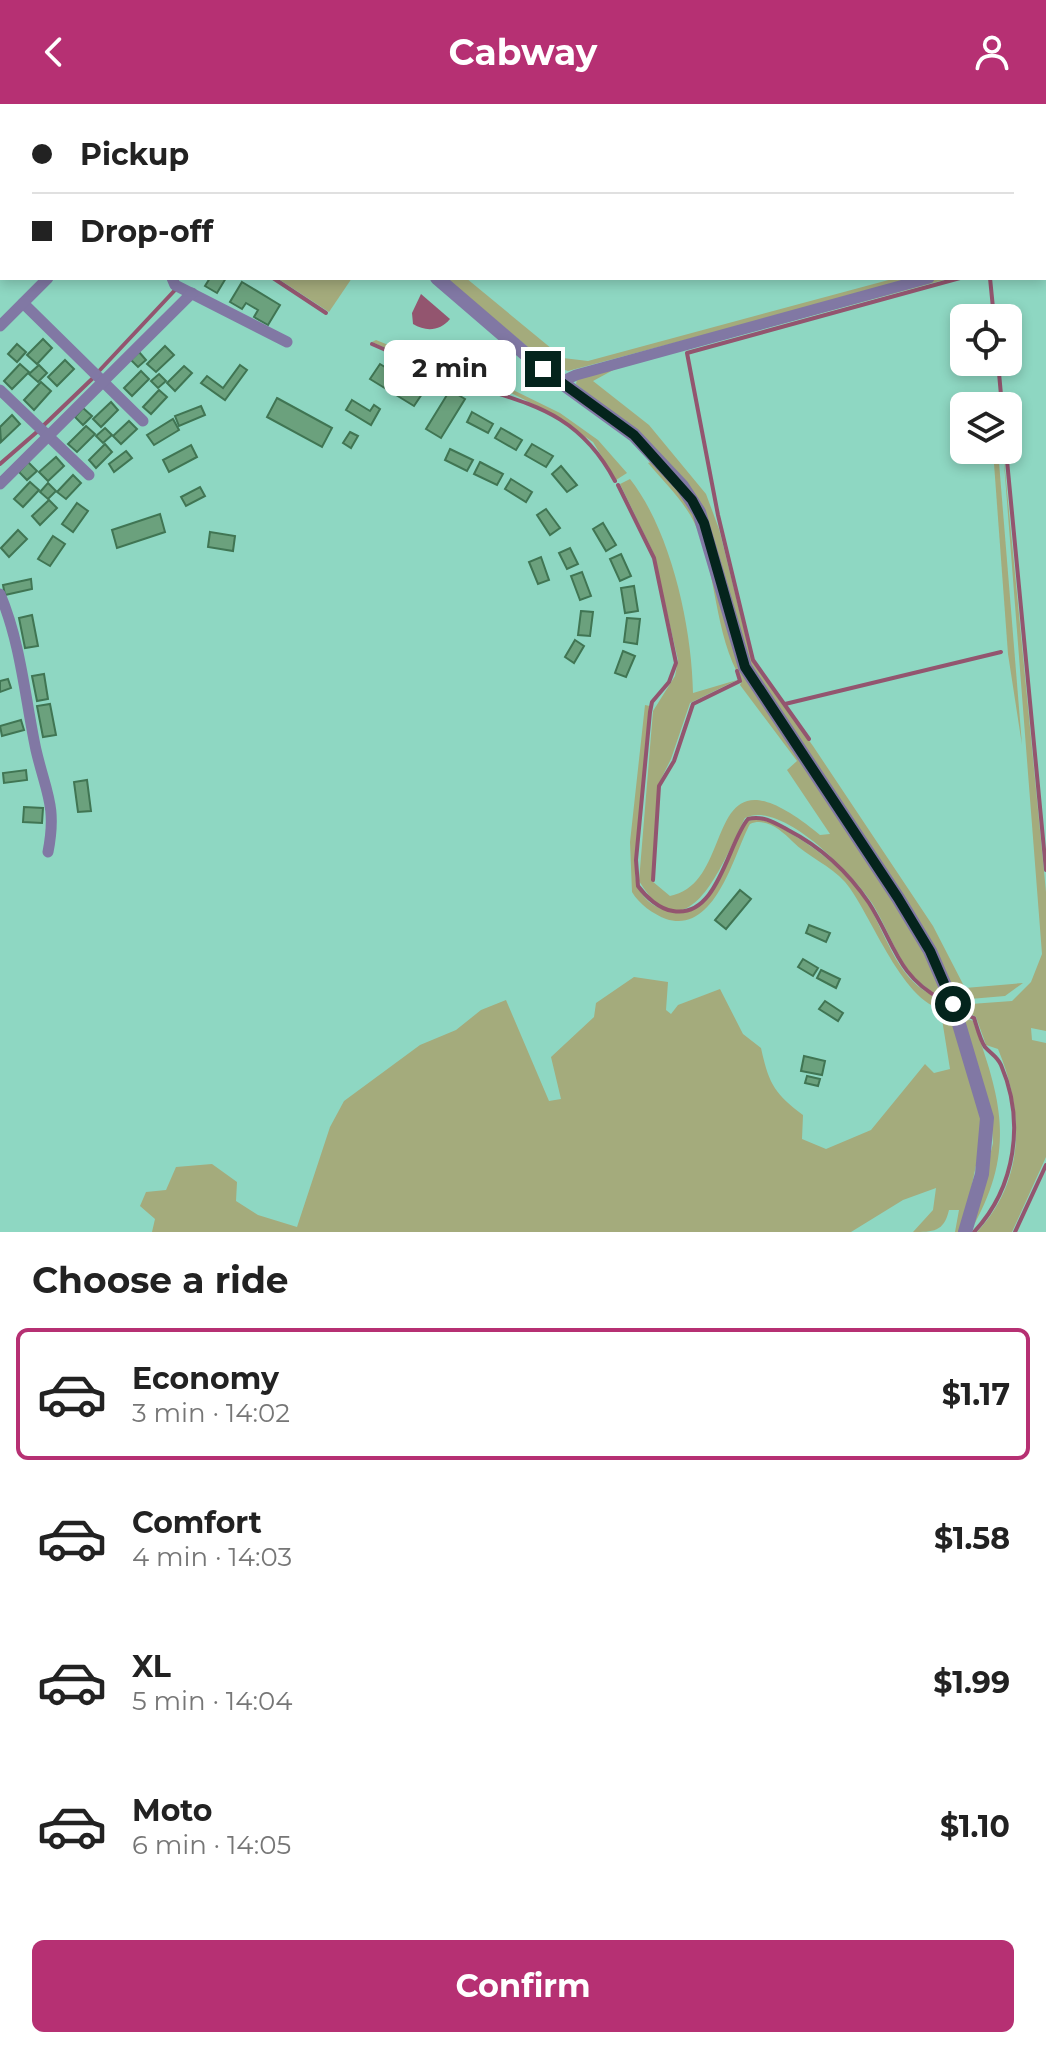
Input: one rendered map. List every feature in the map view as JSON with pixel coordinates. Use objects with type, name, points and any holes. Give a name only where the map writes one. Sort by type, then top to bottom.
[{"type":"street","points":[[0,326],[46,280]]},
{"type":"street","points":[[173,280],[175,285],[287,342]]},
{"type":"street","points":[[439,280],[561,382],[634,435],[692,500],[704,523],[745,667],[930,951],[958,1019],[987,1118],[982,1174],[965,1232]]},
{"type":"street","points":[[561,382],[576,375],[922,280]]},
{"type":"street","points":[[0,484],[192,293]]},
{"type":"street","points":[[23,303],[143,421]]},
{"type":"street","points":[[0,390],[89,475]]},
{"type":"street","points":[[0,594],[11,621],[35,746],[52,801],[48,852]]},
{"type":"green space","points":[[280,280],[351,280],[329,312]]},
{"type":"green space","points":[[447,280],[468,280],[563,358],[588,361],[889,280],[910,280],[568,371],[548,364]]},
{"type":"green space","points":[[931,280],[944,280],[617,368],[593,381],[649,425],[706,494],[719,529],[752,661],[813,746],[933,926],[965,988],[1023,983],[1005,996],[958,1000],[901,891],[752,669],[737,633],[710,526],[699,500],[646,439],[576,384],[577,379]]},
{"type":"green space","points":[[376,340],[455,372],[501,384],[560,413],[598,440],[627,473],[616,480],[593,442],[547,411],[511,393],[450,376],[372,342]]},
{"type":"green space","points":[[654,461],[693,507],[728,630],[917,939],[951,1010],[934,1007],[904,979],[845,882],[779,829],[768,824],[750,824],[721,888],[698,915],[683,921],[666,919],[638,901],[632,892],[630,842],[645,705],[650,706],[635,875],[643,896],[660,908],[674,911],[657,903],[639,881],[653,711],[675,676],[678,660],[653,552],[620,484],[630,479],[644,500],[668,552],[683,610],[693,693],[737,680],[690,703],[671,759],[658,785],[652,881],[670,896],[692,886],[706,867],[737,806],[755,800],[781,808],[820,835],[830,834],[787,770],[797,761],[740,685],[742,681],[726,643],[708,561],[694,522],[673,491],[648,463]],"holes":[[[760,815],[778,819],[815,843],[850,875],[872,903],[910,973],[937,997],[913,982],[904,971],[869,906],[843,873],[811,847],[769,822],[748,821],[710,894],[691,908],[674,911],[689,907],[716,876],[745,818]]]},
{"type":"green space","points":[[994,464],[999,464],[1022,745],[1008,654]]},
{"type":"green space","points":[[1004,464],[1046,892],[1046,1031],[1031,1028],[1032,1040],[1046,1043],[1046,1157],[1012,1232],[977,1232],[1005,1190],[1016,1144],[1016,1120],[1013,1096],[998,1049],[986,1045],[976,1017],[957,1005],[1012,1001],[1031,982],[1042,954]]},
{"type":"green space","points":[[634,977],[668,982],[666,1010],[671,1014],[678,1005],[720,989],[743,1034],[761,1048],[774,1087],[803,1115],[802,1139],[826,1149],[871,1130],[925,1064],[934,1073],[950,1069],[941,1013],[953,1013],[981,1105],[979,1151],[962,1232],[955,1232],[959,1210],[949,1210],[941,1227],[913,1232],[933,1210],[936,1188],[903,1200],[851,1232],[152,1232],[155,1219],[140,1206],[146,1192],[166,1190],[176,1167],[212,1164],[237,1182],[236,1201],[258,1215],[297,1227],[330,1127],[344,1101],[420,1045],[456,1030],[481,1010],[506,1000],[549,1101],[561,1099],[551,1057],[594,1017],[596,1003]]},
{"type":"green space","points":[[963,1017],[973,1021],[983,1049],[997,1099],[1000,1123],[996,1172],[974,1225],[993,1143],[991,1112]]},
{"type":"shaded area","points":[[421,294],[450,319],[446,323],[433,329],[413,324],[412,313]]},
{"type":"building","points":[[209,280],[225,280],[217,293],[205,286]]},
{"type":"building","points":[[242,282],[280,305],[268,325],[254,317],[258,310],[246,303],[242,309],[230,302]]},
{"type":"building","points":[[43,339],[52,348],[37,364],[27,355]]},
{"type":"building","points":[[17,344],[26,352],[17,362],[8,354]]},
{"type":"building","points":[[165,346],[174,355],[156,372],[147,364]]},
{"type":"building","points":[[139,352],[146,360],[138,367],[131,360]]},
{"type":"building","points":[[65,360],[74,369],[57,386],[48,377]]},
{"type":"building","points":[[20,364],[29,372],[12,389],[4,381]]},
{"type":"building","points":[[380,364],[424,391],[414,406],[370,379]]},
{"type":"building","points":[[39,365],[47,373],[38,382],[29,374]]},
{"type":"building","points":[[240,365],[247,370],[225,400],[201,383],[207,376],[223,388]]},
{"type":"building","points":[[184,366],[192,373],[175,391],[167,383]]},
{"type":"building","points":[[141,371],[149,379],[132,396],[124,388]]},
{"type":"building","points":[[159,374],[166,381],[158,388],[151,381]]},
{"type":"building","points":[[41,382],[51,391],[34,410],[24,400]]},
{"type":"building","points":[[159,390],[167,397],[151,414],[143,407]]},
{"type":"building","points":[[450,390],[465,399],[441,438],[426,429]]},
{"type":"building","points":[[277,398],[332,428],[322,447],[267,417]]},
{"type":"building","points":[[352,400],[370,411],[374,405],[380,409],[371,425],[346,410]]},
{"type":"building","points":[[111,402],[118,410],[101,427],[93,419]]},
{"type":"building","points":[[201,406],[205,415],[179,426],[175,416]]},
{"type":"building","points":[[83,408],[92,416],[83,425],[75,417]]},
{"type":"building","points":[[472,412],[493,424],[488,433],[467,422]]},
{"type":"building","points":[[12,415],[20,424],[1,442],[0,427]]},
{"type":"building","points":[[173,419],[179,430],[154,445],[147,435]]},
{"type":"building","points":[[129,421],[137,429],[121,444],[113,436]]},
{"type":"building","points":[[86,426],[95,434],[77,452],[68,444]]},
{"type":"building","points":[[105,428],[112,435],[103,443],[96,436]]},
{"type":"building","points":[[501,428],[522,440],[516,450],[495,438]]},
{"type":"building","points":[[350,432],[358,436],[351,448],[343,443]]},
{"type":"building","points":[[105,444],[112,452],[96,468],[89,460]]},
{"type":"building","points":[[532,444],[553,456],[546,467],[525,455]]},
{"type":"building","points":[[191,445],[197,457],[169,472],[163,460]]},
{"type":"building","points":[[450,449],[473,460],[467,471],[445,460]]},
{"type":"building","points":[[126,451],[132,458],[114,472],[109,464]]},
{"type":"building","points":[[56,457],[64,466],[48,481],[39,472]]},
{"type":"building","points":[[28,462],[37,471],[27,480],[19,472]]},
{"type":"building","points":[[480,462],[503,474],[497,485],[474,474]]},
{"type":"building","points":[[561,466],[577,485],[567,492],[552,474]]},
{"type":"building","points":[[73,475],[81,483],[66,499],[57,492]]},
{"type":"building","points":[[511,479],[532,492],[526,502],[505,489]]},
{"type":"building","points":[[30,482],[39,490],[23,507],[14,499]]},
{"type":"building","points":[[48,483],[56,491],[48,499],[40,492]]},
{"type":"building","points":[[200,487],[205,496],[186,506],[181,497]]},
{"type":"building","points":[[49,500],[57,508],[40,525],[32,516]]},
{"type":"building","points":[[77,503],[88,511],[73,532],[62,524]]},
{"type":"building","points":[[546,509],[560,528],[550,535],[537,515]]},
{"type":"building","points":[[160,514],[165,532],[117,548],[112,530]]},
{"type":"building","points":[[603,523],[616,545],[606,551],[593,529]]},
{"type":"building","points":[[18,530],[27,539],[9,557],[1,548]]},
{"type":"building","points":[[210,532],[235,536],[233,551],[208,547]]},
{"type":"building","points":[[53,536],[65,544],[50,566],[38,559]]},
{"type":"building","points":[[570,548],[578,564],[567,569],[559,553]]},
{"type":"building","points":[[621,554],[631,576],[620,581],[610,559]]},
{"type":"building","points":[[541,557],[549,580],[538,584],[529,562]]},
{"type":"building","points":[[582,572],[591,596],[580,600],[571,576]]},
{"type":"building","points":[[31,579],[32,589],[5,595],[3,585]]},
{"type":"building","points":[[634,586],[638,611],[625,613],[621,588]]},
{"type":"building","points":[[581,611],[593,612],[590,636],[578,635]]},
{"type":"building","points":[[32,615],[38,646],[25,648],[19,618]]},
{"type":"building","points":[[627,618],[640,619],[637,644],[624,642]]},
{"type":"building","points":[[575,640],[584,646],[574,663],[565,657]]},
{"type":"building","points":[[623,651],[635,656],[626,677],[615,673]]},
{"type":"building","points":[[44,674],[48,699],[37,701],[32,676]]},
{"type":"building","points":[[8,679],[11,688],[0,692],[0,681]]},
{"type":"building","points":[[50,704],[56,735],[43,737],[37,706]]},
{"type":"building","points":[[21,720],[24,730],[2,736],[0,726]]},
{"type":"building","points":[[26,770],[27,780],[4,783],[3,773]]},
{"type":"building","points":[[87,780],[91,811],[78,812],[74,782]]},
{"type":"building","points":[[24,807],[43,808],[42,823],[23,822]]},
{"type":"building","points":[[740,890],[751,899],[726,929],[715,920]]},
{"type":"building","points":[[809,925],[830,933],[826,942],[806,933]]},
{"type":"building","points":[[803,959],[818,968],[813,976],[798,967]]},
{"type":"building","points":[[821,970],[840,979],[836,988],[817,978]]},
{"type":"building","points":[[825,1001],[843,1013],[838,1021],[819,1009]]},
{"type":"building","points":[[804,1056],[825,1061],[822,1075],[801,1071]]},
{"type":"building","points":[[807,1076],[820,1079],[818,1086],[805,1083]]},
{"type":"waterway","points":[[276,280],[326,313]]},
{"type":"waterway","points":[[809,739],[753,660],[718,515],[687,353],[953,280]]},
{"type":"waterway","points":[[990,280],[993,304]]},
{"type":"waterway","points":[[100,370],[176,289]]},
{"type":"waterway","points":[[372,344],[447,376],[521,401],[563,421],[582,436],[615,481]]},
{"type":"waterway","points":[[999,376],[1001,392]]},
{"type":"waterway","points":[[44,425],[93,378]]},
{"type":"waterway","points":[[0,464],[38,431]]},
{"type":"waterway","points":[[1007,464],[1046,870]]},
{"type":"waterway","points":[[618,485],[654,558],[676,663],[669,682],[652,702],[650,712],[636,860],[638,886],[663,908],[688,910],[701,903],[711,891],[748,819],[769,820],[812,844],[843,871],[869,903],[905,969],[926,990],[941,999]]},
{"type":"waterway","points":[[785,704],[1001,652]]},
{"type":"waterway","points":[[653,880],[659,786],[674,761],[693,704],[740,681],[737,671]]},
{"type":"waterway","points":[[964,1014],[974,1018],[983,1044],[998,1059],[1013,1108],[1014,1131],[1007,1174],[999,1195],[974,1232]]},
{"type":"waterway","points":[[1015,1232],[1046,1165]]},
{"type":"route","points":[[543,369],[634,435],[692,500],[704,523],[733,633],[750,677],[898,898],[930,951],[953,1004]]}]
